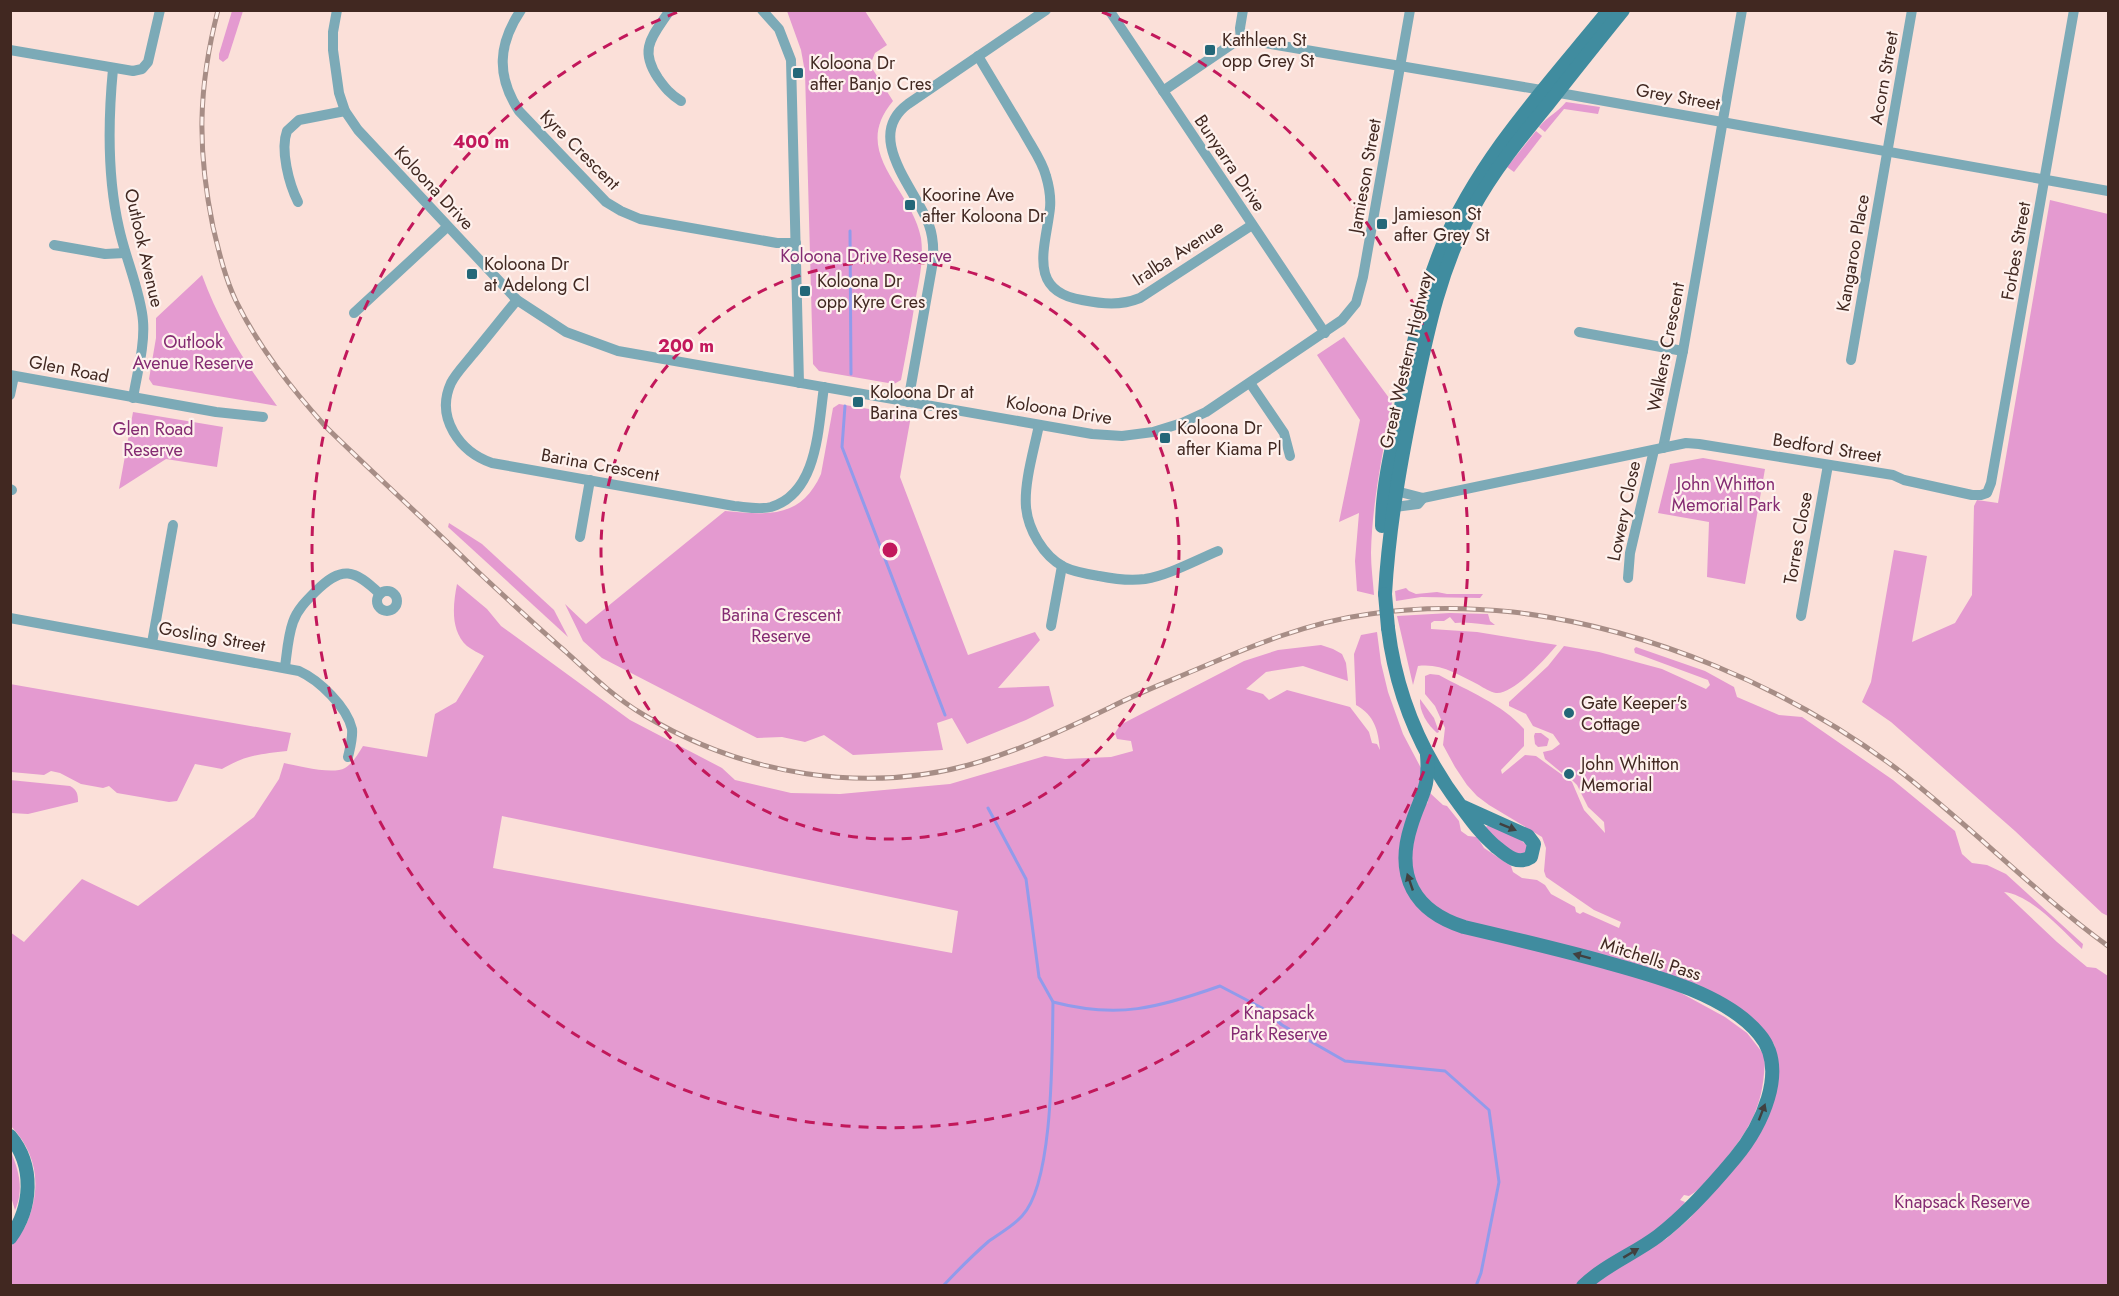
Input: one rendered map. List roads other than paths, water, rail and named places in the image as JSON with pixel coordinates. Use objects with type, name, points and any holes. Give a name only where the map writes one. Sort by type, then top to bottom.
[{"type":"main road","name":"Great Western Highway","points":[[1388,508],[1396,491],[1438,289],[1450,257],[1471,211],[1493,174],[1609,10]]},
{"type":"main road","name":"Great Western Highway","points":[[1461,806],[1528,836],[1534,844],[1531,856],[1526,860],[1518,861],[1507,855],[1481,833],[1461,806],[1441,779],[1427,755],[1402,695],[1392,658],[1382,544],[1388,508],[1389,467],[1418,323],[1442,248],[1480,175],[1623,10]]},
{"type":"main road","name":"Mitchells Pass","points":[[1427,755],[1428,778],[1411,826],[1405,855],[1410,887],[1429,910],[1464,927],[1581,956],[1674,983],[1710,998],[1743,1020],[1758,1032],[1767,1049],[1772,1078],[1768,1098],[1753,1132],[1735,1158],[1664,1231],[1602,1270],[1582,1286]]},
{"type":"main road","points":[[10,1136],[24,1158],[28,1184],[24,1210],[10,1238]]},
{"type":"street","points":[[10,50],[113,69],[136,71],[146,65],[160,10]]},
{"type":"street","name":"Koloona Drive","points":[[337,10],[333,32],[333,59],[345,111],[358,130],[517,300],[566,332],[605,347],[1106,436],[1153,432],[1194,418],[1325,333]]},
{"type":"street","name":"Kyre Crescent","points":[[521,10],[507,34],[502,52],[503,77],[512,101],[606,202],[640,219],[777,243],[796,243]]},
{"type":"street","points":[[670,10],[652,37],[648,48],[648,58],[651,68],[668,92],[681,101]]},
{"type":"street","points":[[762,10],[779,29],[791,60],[799,383]]},
{"type":"street","points":[[908,402],[932,267],[933,249],[928,223],[893,155],[890,134],[894,120],[902,108],[1046,10]]},
{"type":"street","name":"Bunyarra Drive","points":[[1109,10],[1325,333]]},
{"type":"street","points":[[1163,92],[1241,40],[1243,10]]},
{"type":"street","name":"Jamieson Street","points":[[1325,333],[1351,310],[1359,294],[1410,10]]},
{"type":"street","name":"Walkers Crescent","points":[[1658,449],[1683,351],[1742,10]]},
{"type":"street","name":"Acorn Street","points":[[1888,151],[1912,10]]},
{"type":"street","name":"Forbes Street","points":[[1985,494],[1989,491],[1991,483],[2074,10]]},
{"type":"street","name":"Grey Street","points":[[1241,40],[1723,122],[2109,191]]},
{"type":"street","name":"Iralba Avenue","points":[[978,56],[1044,169],[1050,201],[1042,261],[1050,283],[1062,294],[1075,299],[1111,305],[1140,298],[1252,225]]},
{"type":"street","name":"Outlook Avenue","points":[[113,69],[110,110],[111,168],[116,213],[124,253],[143,321],[133,398]]},
{"type":"street","points":[[298,202],[290,186],[285,147],[287,130],[299,120],[345,111]]},
{"type":"street","name":"Kangaroo Place","points":[[1851,360],[1888,151]]},
{"type":"street","points":[[354,313],[447,227]]},
{"type":"street","points":[[54,245],[105,254],[124,253]]},
{"type":"street","name":"Barina Crescent","points":[[517,300],[450,385],[447,401],[450,426],[464,447],[480,459],[492,463],[734,506],[771,507],[791,496],[806,477],[812,458],[824,387]]},
{"type":"street","points":[[1578,332],[1683,351]]},
{"type":"street","points":[[10,395],[12,375]]},
{"type":"street","name":"Glen Road","points":[[12,375],[244,417],[263,417]]},
{"type":"street","points":[[1250,383],[1284,433],[1290,456]]},
{"type":"street","points":[[1039,425],[1026,497],[1028,517],[1037,540],[1052,559],[1062,566],[1082,573],[1138,580],[1159,575],[1218,551]]},
{"type":"street","name":"Bedford Street","points":[[1658,449],[1686,443],[1699,444],[1893,475],[1904,480],[1972,495],[1985,494]]},
{"type":"street","points":[[1396,491],[1423,498],[1658,449]]},
{"type":"street","name":"Lowery Close","points":[[1628,578],[1630,553],[1658,449]]},
{"type":"street","name":"Torres Close","points":[[1801,616],[1828,465]]},
{"type":"street","points":[[580,537],[590,480]]},
{"type":"street","points":[[1388,508],[1418,504],[1423,498]]},
{"type":"street","points":[[152,644],[173,525]]},
{"type":"street","points":[[1051,626],[1062,566]]},
{"type":"street","points":[[285,667],[291,630],[297,614],[304,603],[328,579],[343,574],[356,575],[365,579],[380,594]]},
{"type":"street","name":"Gosling Street","points":[[10,618],[299,670],[316,680],[344,713],[352,734],[348,757]]},
{"type":"waterway","points":[[850,231],[851,374]]},
{"type":"waterway","points":[[845,406],[842,447],[945,715]]},
{"type":"waterway","points":[[988,808],[1026,879],[1039,977],[1053,1002],[1098,1010],[1138,1009],[1177,1000],[1220,986],[1262,1008],[1282,1025],[1345,1061],[1445,1071],[1489,1110],[1499,1182],[1481,1273],[1476,1286]]},
{"type":"waterway","points":[[943,1286],[989,1241],[1018,1220],[1032,1199],[1046,1146],[1051,1082],[1053,1002]]},
{"type":"railway","points":[[218,10],[203,92],[204,171],[213,227],[225,274],[236,301],[255,335],[289,383],[326,427],[474,568],[593,677],[633,708],[682,736],[764,765],[807,774],[850,778],[893,777],[937,772],[979,762],[1030,744],[1237,652],[1303,629],[1347,618],[1405,610],[1477,609],[1513,612],[1564,620],[1665,647],[1715,666],[1810,712],[1855,739],[1924,790],[2054,903],[2108,946]]},
{"type":"place","name":"Kathleen St opp Grey St","points":[[1210,50]]},
{"type":"place","name":"Koloona Dr after Banjo Cres","points":[[798,73]]},
{"type":"place","name":"Koorine Ave after Koloona Dr","points":[[910,205]]},
{"type":"place","name":"Jamieson St after Grey St","points":[[1382,224]]},
{"type":"place","name":"Koloona Dr at Adelong Cl","points":[[472,274]]},
{"type":"place","name":"Koloona Dr opp Kyre Cres","points":[[805,291]]},
{"type":"place","name":"Koloona Dr at Barina Cres","points":[[858,402]]},
{"type":"place","name":"Koloona Dr after Kiama Pl","points":[[1165,438]]},
{"type":"place","name":"Gate Keeper's Cottage","points":[[1569,713]]},
{"type":"place","name":"John Whitton Memorial","points":[[1569,774]]},
{"type":"park label","name":"Koloona Drive Reserve","points":[[866,256]]},
{"type":"park label","name":"Outlook Avenue Reserve","points":[[193,352]]},
{"type":"park label","name":"Glen Road Reserve","points":[[153,439]]},
{"type":"park label","name":"John Whitton Memorial Park","points":[[1726,494]]},
{"type":"park label","name":"Barina Crescent Reserve","points":[[781,625]]},
{"type":"park label","name":"Knapsack Park Reserve","points":[[1279,1023]]},
{"type":"park label","name":"Knapsack Reserve","points":[[1962,1202]]}]
